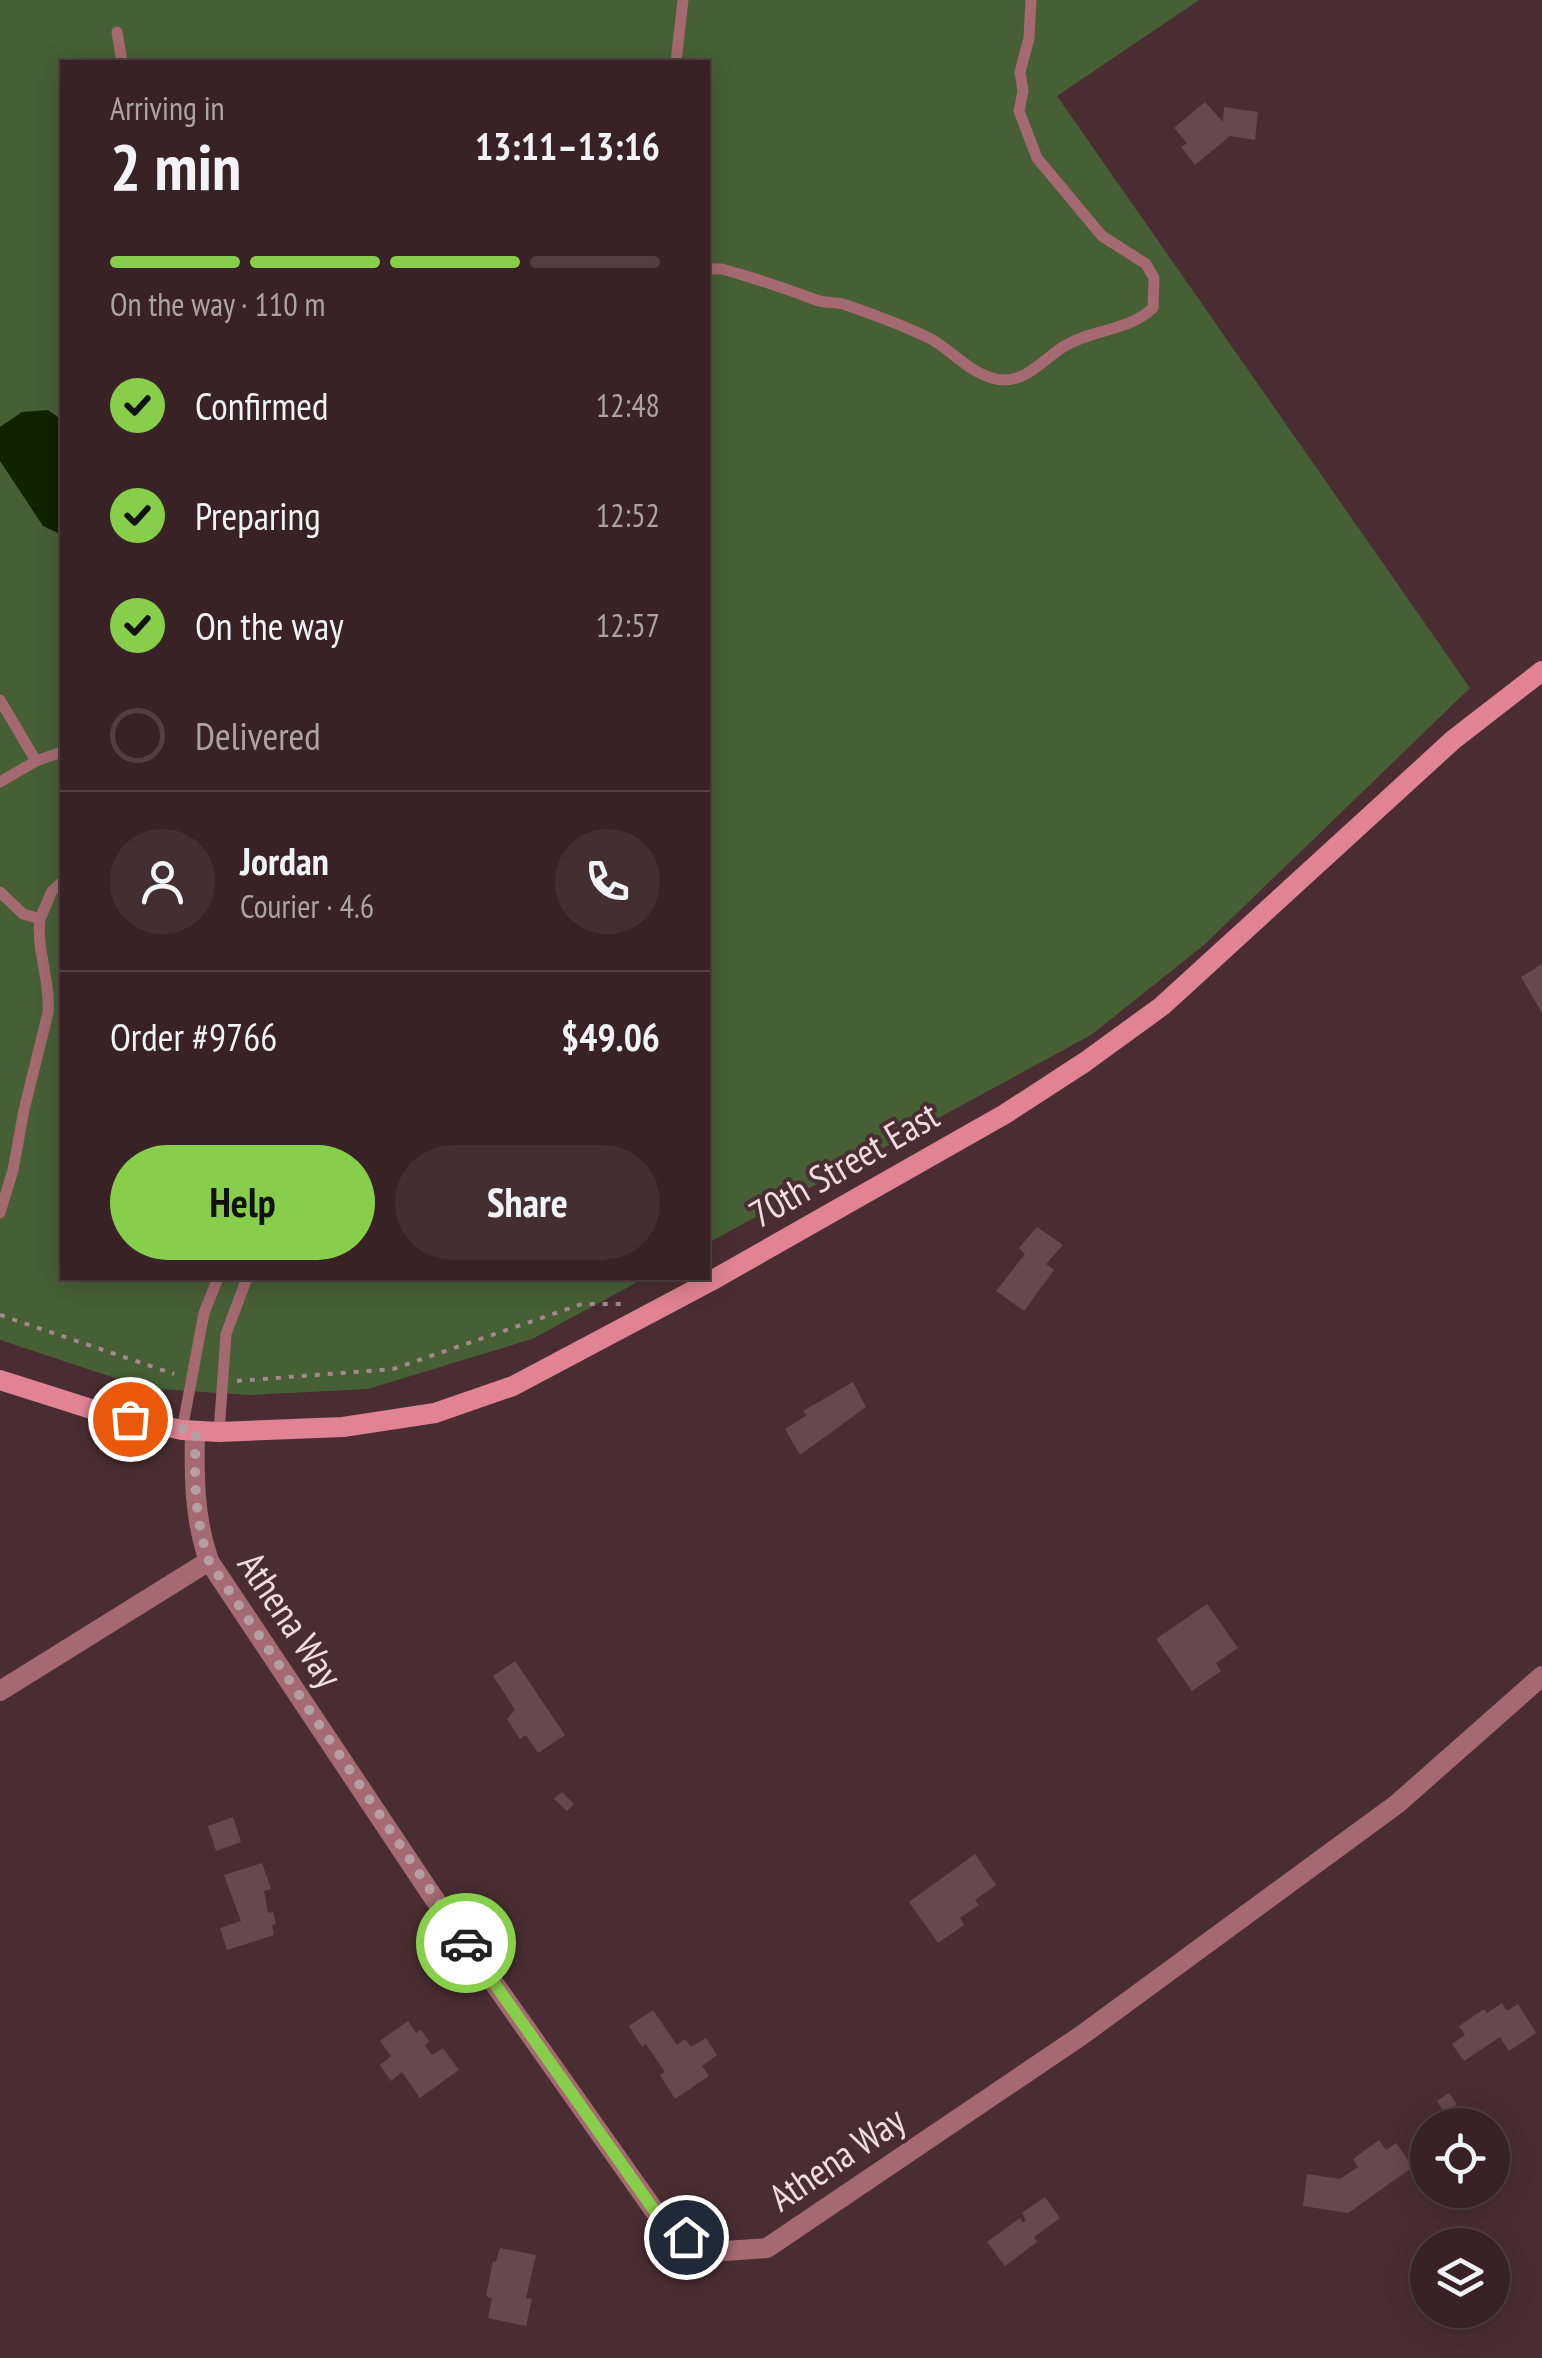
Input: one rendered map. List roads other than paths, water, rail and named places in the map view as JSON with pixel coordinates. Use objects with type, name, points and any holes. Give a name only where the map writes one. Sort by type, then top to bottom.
[{"type":"main road","name":"70th Street East","points":[[0,1380],[93,1410],[188,1430],[220,1432],[343,1427],[435,1412],[513,1386],[698,1288],[989,1123],[1085,1062],[1162,1006],[1453,740],[1542,671]]},
{"type":"street","name":"Athena Way","points":[[188,1430],[200,1534],[209,1561],[431,1894],[661,2220],[710,2252],[767,2248],[1082,2035],[1397,1804],[1542,1676]]},
{"type":"street","points":[[0,1691],[209,1561]]},
{"type":"lane","points":[[676,60],[683,0]]},
{"type":"lane","points":[[710,269],[732,272],[820,302],[842,303],[896,321],[935,341],[968,366],[1004,380],[1032,371],[1065,346],[1113,331],[1146,315],[1153,308],[1154,278],[1146,264],[1102,236],[1062,191],[1037,158],[1018,110],[1032,0]]},
{"type":"lane","points":[[117,32],[122,60]]},
{"type":"lane","points":[[0,700],[36,761]]},
{"type":"lane","points":[[0,782],[36,761],[60,753]]},
{"type":"lane","points":[[0,1213],[50,1001],[38,934],[40,919],[52,891],[60,884]]},
{"type":"lane","points":[[0,892],[24,914],[40,919]]},
{"type":"lane","points":[[188,1430],[191,1380],[204,1313],[217,1280]]},
{"type":"lane","points":[[220,1432],[226,1334],[246,1280]]}]
